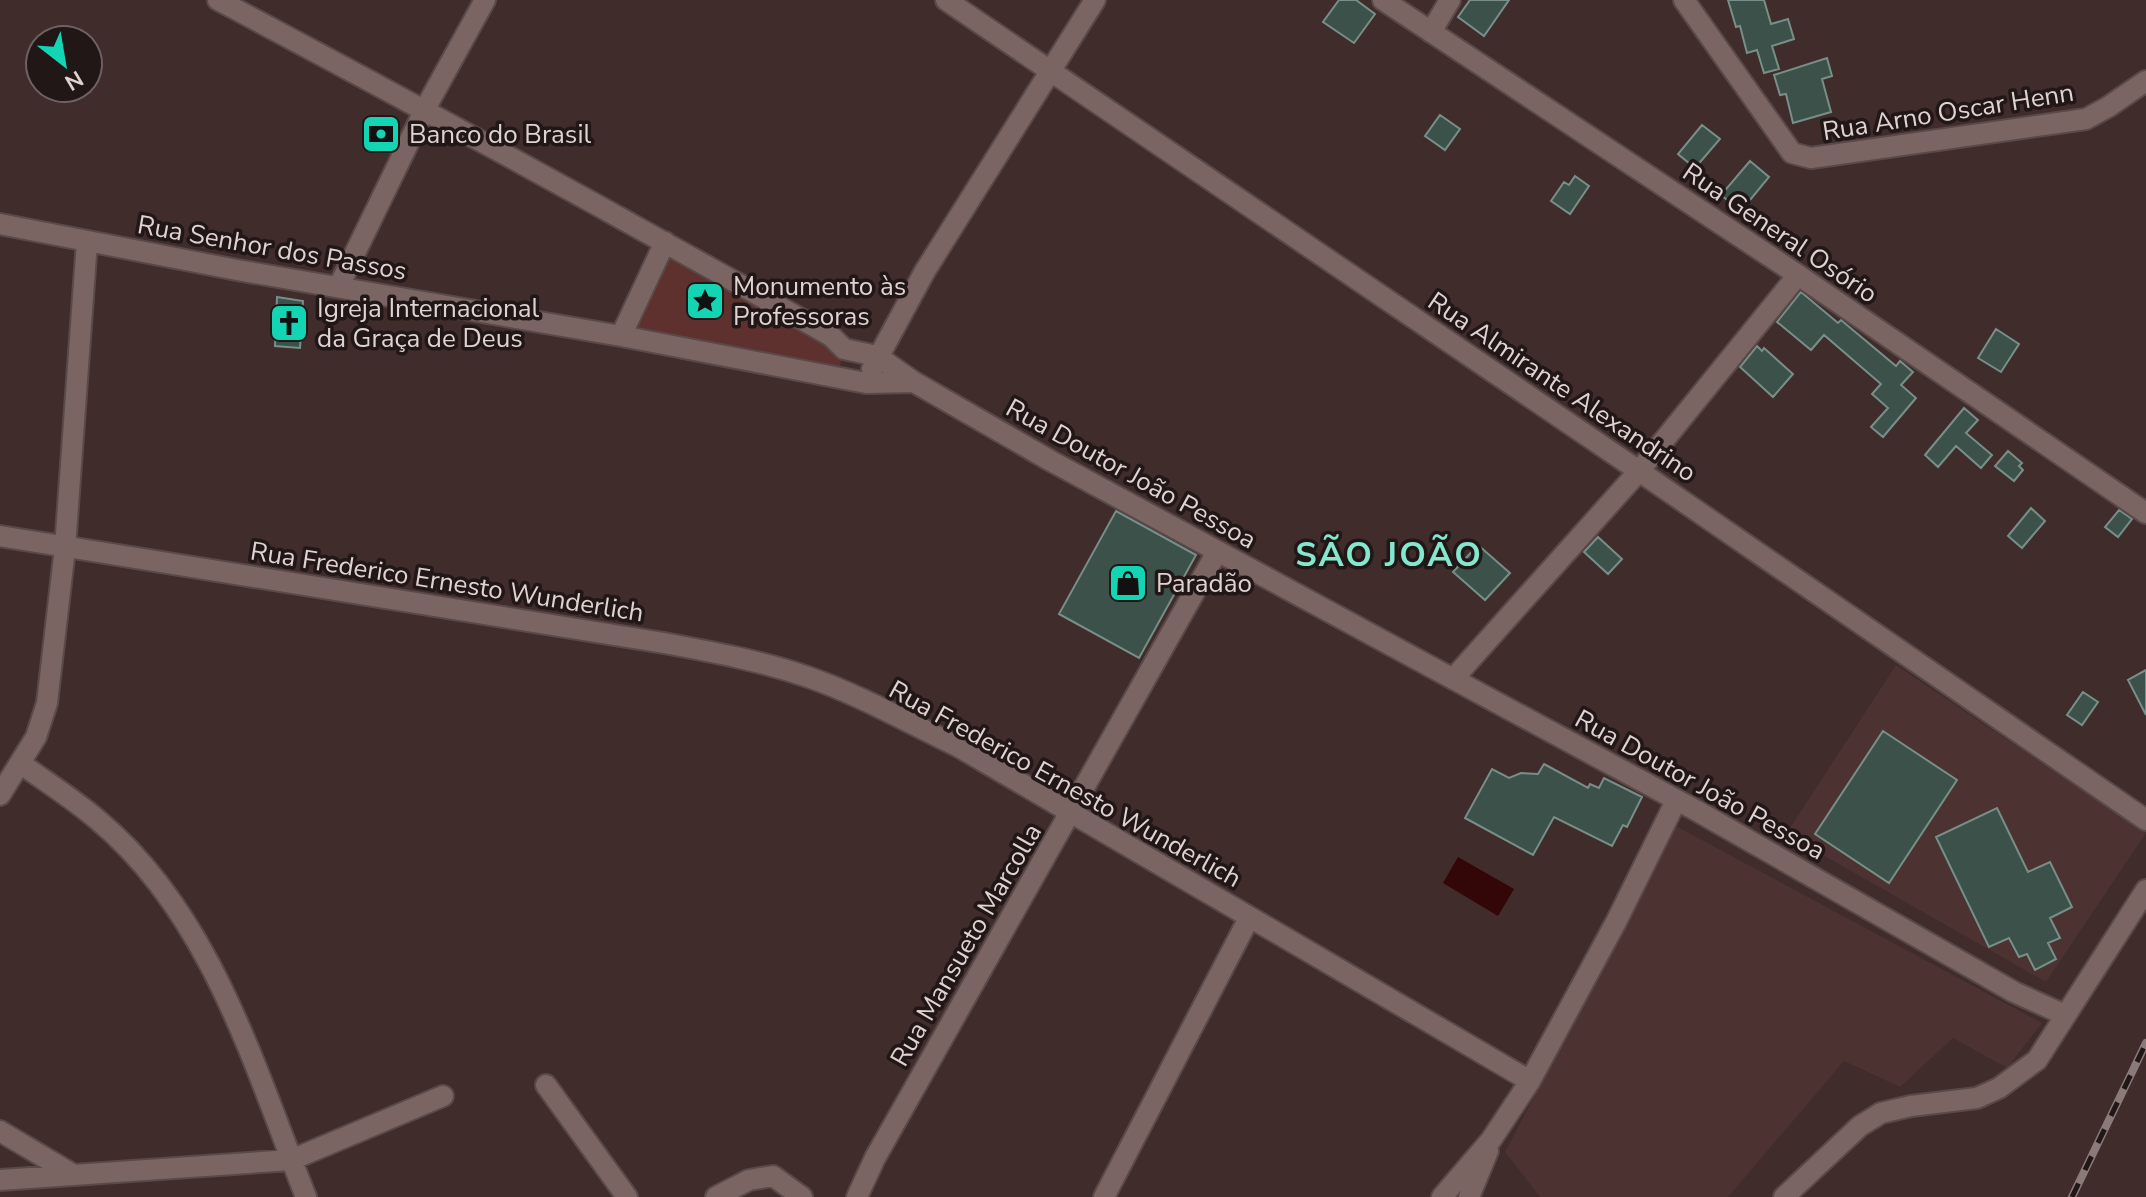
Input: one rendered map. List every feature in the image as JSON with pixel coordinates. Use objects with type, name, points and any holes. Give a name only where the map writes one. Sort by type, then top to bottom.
[{"type":"street","name":"Rua Doutor João Pessoa","points":[[218,0],[425,109],[665,242],[831,336],[844,349],[877,356],[914,382],[1217,552],[1676,801],[2014,992],[2065,1015]]},
{"type":"street","points":[[339,286],[425,109],[485,0]]},
{"type":"street","name":"Rua Almirante Alexandrino","points":[[946,0],[2146,820]]},
{"type":"street","points":[[866,383],[877,356],[925,271],[1095,0]]},
{"type":"street","name":"Rua General Osório","points":[[1383,0],[1798,275],[2146,513]]},
{"type":"street","points":[[1431,32],[1450,0]]},
{"type":"street","name":"Rua Arno Oscar Henn","points":[[1684,0],[1792,153],[1811,158],[2086,119],[2146,81]]},
{"type":"street","name":"Rua Senhor dos Passos","points":[[0,224],[237,270],[621,336],[866,383],[914,382]]},
{"type":"street","points":[[0,795],[36,737],[47,703],[54,546],[87,241]]},
{"type":"street","points":[[621,336],[665,242]]},
{"type":"street","points":[[1453,679],[1639,471],[1798,275]]},
{"type":"street","points":[[838,378],[844,349]]},
{"type":"street","name":"Rua Frederico Ernesto Wunderlich","points":[[0,536],[664,643],[751,660],[811,678],[864,700],[959,747],[1530,1081]]},
{"type":"street","name":"Rua Mansueto Marcolla","points":[[857,1197],[875,1158],[1217,552]]},
{"type":"street","points":[[20,763],[100,821],[142,864],[178,909],[224,987],[306,1197]]},
{"type":"street","points":[[1442,1197],[1491,1140],[1530,1081],[1616,922],[1676,801]]},
{"type":"street","points":[[1784,1197],[1860,1126],[1881,1113],[1977,1098],[1999,1088],[2037,1060],[2146,890]]},
{"type":"street","points":[[1104,1197],[1249,918]]},
{"type":"street","points":[[546,1085],[627,1197]]},
{"type":"street","points":[[0,1180],[291,1160],[443,1096]]},
{"type":"street","points":[[0,1131],[74,1175]]},
{"type":"street","points":[[1469,1197],[1491,1140]]},
{"type":"street","points":[[716,1197],[749,1180],[773,1176],[802,1197]]},
{"type":"shaded area","points":[[666,244],[844,350],[837,377],[622,335]]},
{"type":"shaded area","points":[[1896,665],[2146,833],[2046,982],[1786,834]]},
{"type":"shaded area","points":[[1676,826],[2042,1023],[2007,1068],[1953,1038],[1900,1087],[1844,1061],[1728,1197],[1540,1197],[1505,1152]]},
{"type":"shaded area","points":[[1458,857],[1514,889],[1498,916],[1443,883]]},
{"type":"building","points":[[1339,0],[1356,0],[1375,14],[1354,43],[1323,22]]},
{"type":"building","points":[[1470,0],[1509,0],[1484,36],[1458,17]]},
{"type":"building","points":[[1728,0],[1764,0],[1771,24],[1788,19],[1794,39],[1772,46],[1779,69],[1764,73],[1757,50],[1747,53],[1740,26],[1736,27]]},
{"type":"building","points":[[1827,58],[1832,76],[1822,79],[1831,112],[1793,123],[1786,94],[1780,95],[1774,75]]},
{"type":"building","points":[[1440,115],[1460,129],[1445,150],[1425,136]]},
{"type":"building","points":[[1702,125],[1720,139],[1695,168],[1678,154]]},
{"type":"building","points":[[1750,161],[1769,177],[1741,211],[1721,195]]},
{"type":"building","points":[[1575,176],[1589,186],[1570,214],[1551,201],[1564,182],[1569,185]]},
{"type":"building","points":[[1801,292],[1838,323],[1841,320],[1896,366],[1900,361],[1913,372],[1901,385],[1916,398],[1883,437],[1871,427],[1888,408],[1872,394],[1881,384],[1824,335],[1811,350],[1777,322]]},
{"type":"building","name":"Igreja Internacional da Graça de Deus","points":[[277,297],[303,301],[300,348],[275,346]]},
{"type":"building","points":[[1996,329],[2019,344],[2001,372],[1978,358]]},
{"type":"building","points":[[1757,346],[1762,351],[1764,348],[1793,374],[1773,397],[1740,367]]},
{"type":"building","points":[[1964,408],[1978,420],[1966,433],[1992,455],[1981,468],[1956,446],[1938,467],[1925,455]]},
{"type":"building","points":[[2008,451],[2022,463],[2019,466],[2023,470],[2014,481],[1995,466]]},
{"type":"building","points":[[2031,508],[2045,521],[2022,548],[2008,536]]},
{"type":"building","points":[[2119,510],[2132,519],[2118,537],[2105,527]]},
{"type":"building","name":"Paradão","points":[[1116,511],[1196,555],[1139,658],[1059,614]]},
{"type":"building","points":[[1598,537],[1622,559],[1608,574],[1584,552]]},
{"type":"building","points":[[1478,545],[1510,573],[1485,600],[1453,572]]},
{"type":"building","points":[[2146,670],[2146,715],[2128,680]]},
{"type":"building","points":[[2083,692],[2098,702],[2082,725],[2067,715]]},
{"type":"building","points":[[1883,731],[1957,780],[1889,883],[1815,834]]},
{"type":"building","points":[[1544,764],[1588,788],[1590,784],[1599,788],[1604,778],[1642,797],[1627,827],[1623,825],[1612,846],[1554,817],[1533,855],[1465,818],[1492,769],[1509,778],[1521,773],[1538,774]]},
{"type":"building","points":[[1997,808],[2028,872],[2050,862],[2072,907],[2050,918],[2060,938],[2048,943],[2056,959],[2035,970],[2027,954],[2019,957],[2009,938],[1989,947],[1936,837]]},
{"type":"railway","points":[[2072,1197],[2146,1043]]},
{"type":"place","name":"Banco do Brasil","points":[[381,134]]},
{"type":"place","name":"Monumento às Professoras","points":[[705,301]]},
{"type":"place","name":"Igreja Internacional da Graça de Deus","points":[[289,323]]},
{"type":"place","name":"Paradão","points":[[1128,583]]},
{"type":"district","name":"SÃO JOÃO","points":[[1389,555]]}]
